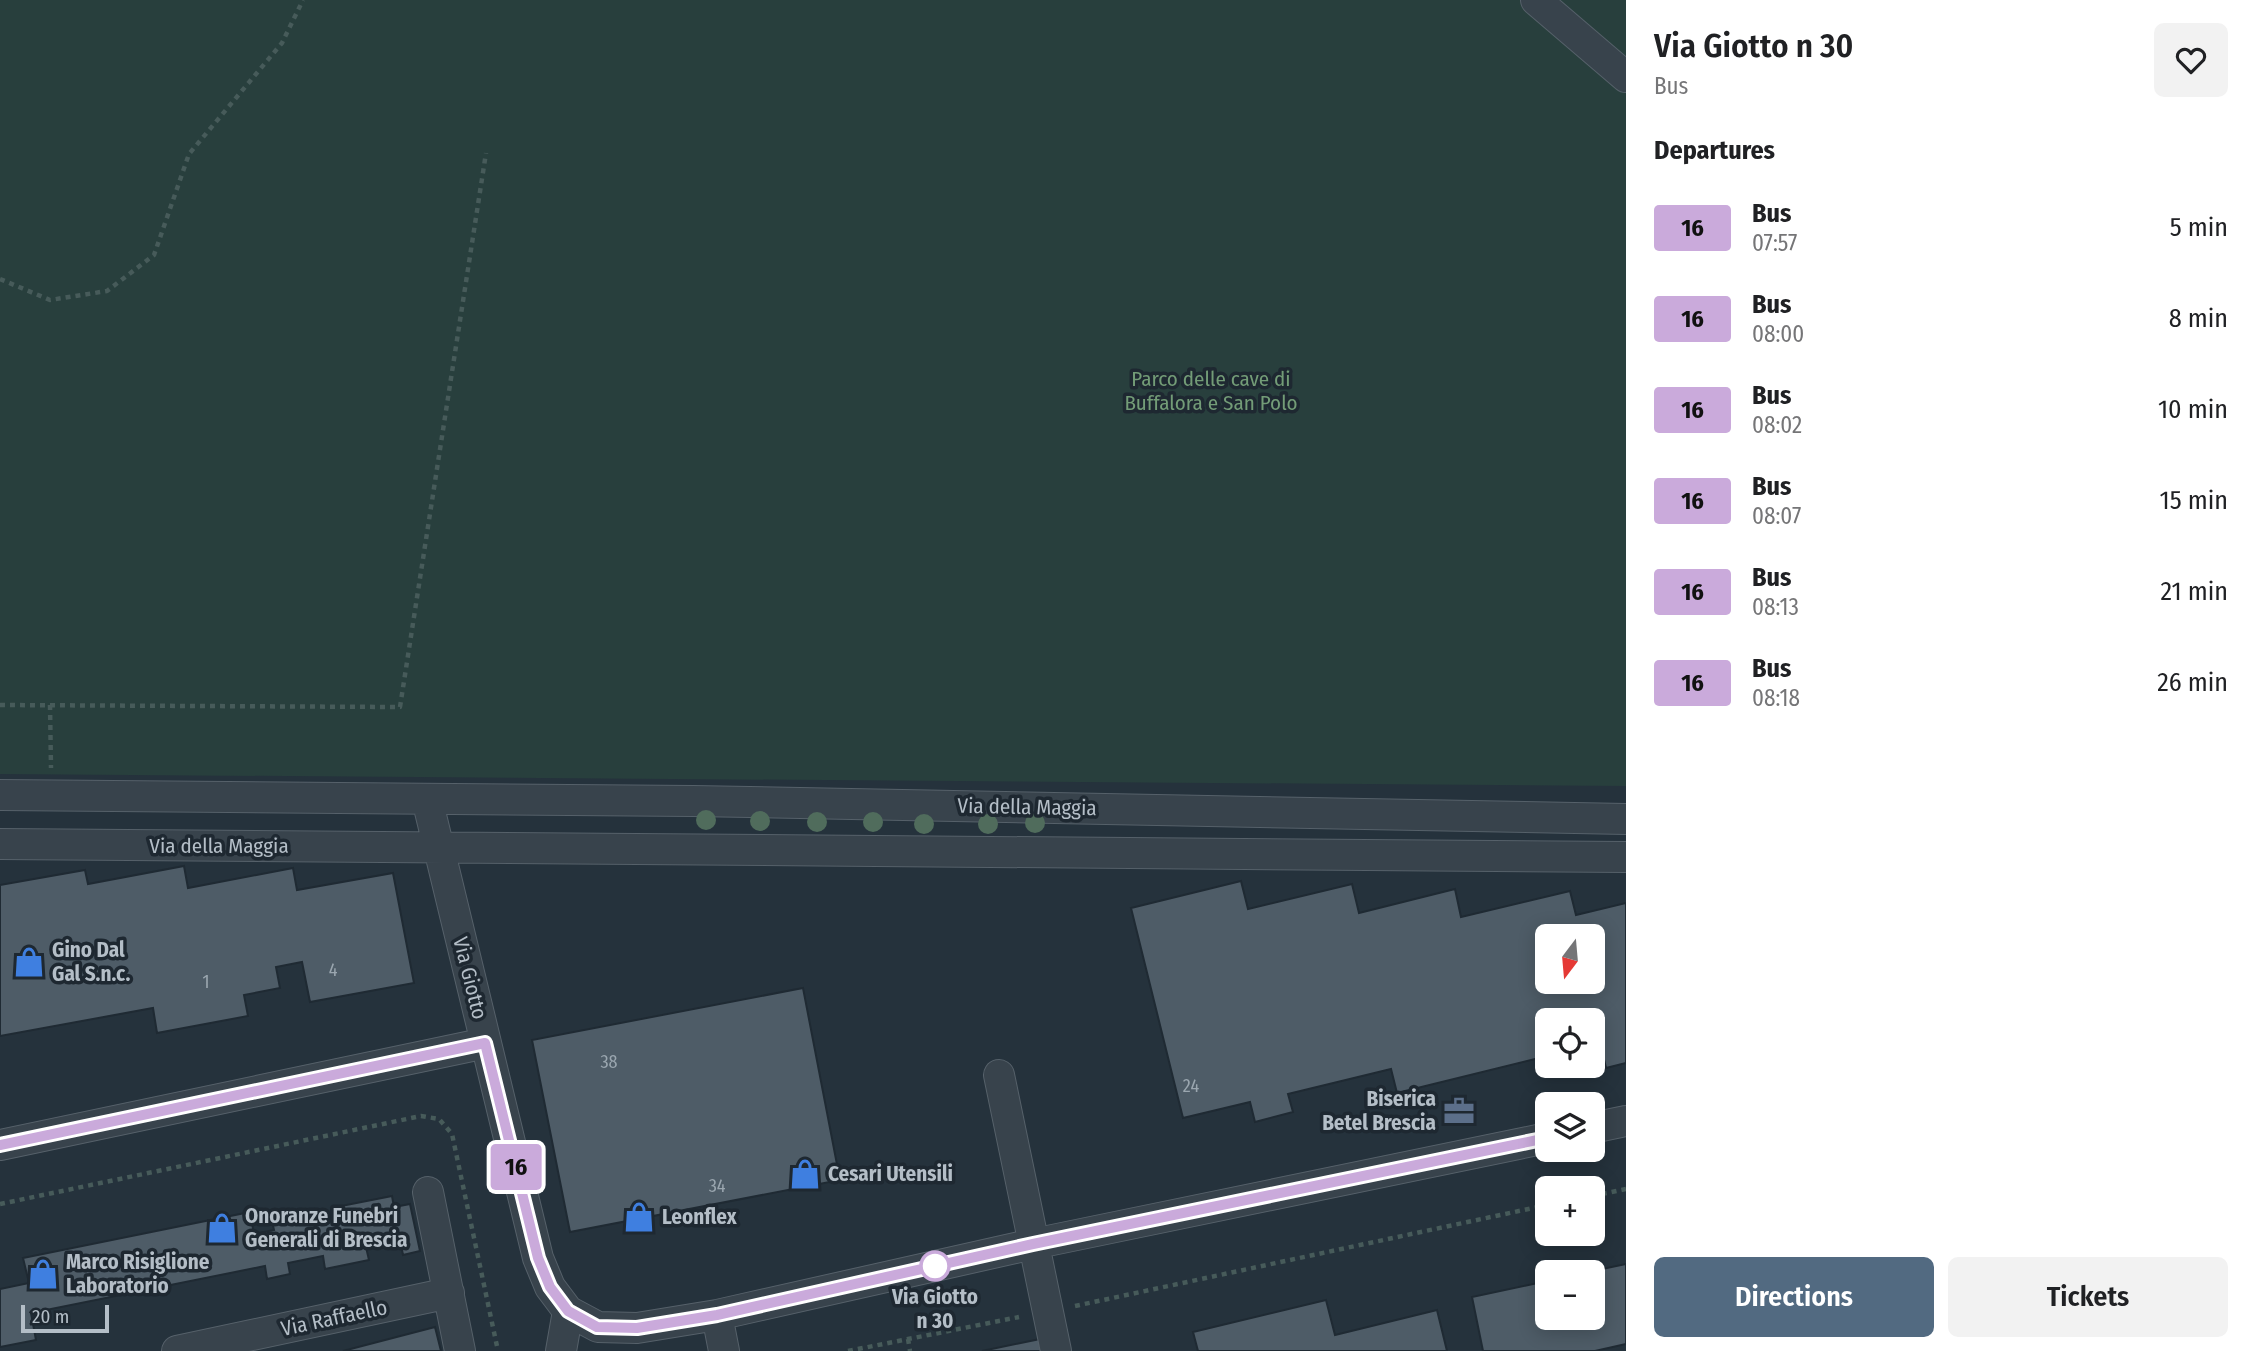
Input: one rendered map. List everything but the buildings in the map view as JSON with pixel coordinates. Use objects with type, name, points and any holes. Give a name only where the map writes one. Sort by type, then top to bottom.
[{"type":"street","points":[[1535,0],[1626,77]]},
{"type":"street","name":"Via della Maggia","points":[[0,794],[693,801],[1626,818]]},
{"type":"street","points":[[427,799],[438,847]]},
{"type":"street","name":"Via della Maggia","points":[[0,844],[1626,857]]},
{"type":"street","name":"Via Giotto","points":[[438,847],[538,1258],[550,1287],[568,1311],[597,1327],[637,1328],[717,1315],[1033,1244],[1535,1140]]},
{"type":"street","points":[[0,1145],[485,1043]]},
{"type":"street","points":[[999,1075],[1056,1351]]},
{"type":"street","points":[[1605,1125],[1626,1121]]},
{"type":"street","points":[[428,1192],[460,1351]]},
{"type":"street","name":"Via Raffaello","points":[[177,1351],[449,1293]]},
{"type":"street","points":[[561,1351],[568,1311]]},
{"type":"street","points":[[717,1315],[724,1351]]},
{"type":"path","points":[[0,279],[50,300],[107,290],[154,255],[189,154],[282,43],[303,0]]},
{"type":"path","points":[[0,705],[400,707],[486,153]]},
{"type":"path","points":[[50,705],[52,795]]},
{"type":"path","points":[[0,1204],[421,1116],[439,1119],[452,1134],[498,1351]]},
{"type":"path","points":[[1605,1193],[1626,1189]]},
{"type":"path","points":[[848,1351],[1535,1208]]},
{"type":"path","points":[[908,1339],[910,1351]]},
{"type":"green space","name":"Parco delle cave di Buffalora e San Polo","points":[[0,0],[1626,0],[1626,786],[0,774]]},
{"type":"bus line","name":"16","points":[[0,1145],[485,1043],[538,1258],[550,1287],[568,1311],[597,1327],[637,1328],[717,1315],[1033,1244],[1535,1140]]},
{"type":"place","name":"Gino Dal Gal S.n.c.","points":[[29,962]]},
{"type":"place","name":"Biserica Betel Brescia","points":[[1459,1111]]},
{"type":"place","name":"Cesari Utensili","points":[[805,1174]]},
{"type":"place","name":"Leonflex","points":[[639,1217]]},
{"type":"place","name":"Onoranze Funebri Generali di Brescia","points":[[222,1228]]},
{"type":"place","name":"Via Giotto n 30","points":[[935,1266]]},
{"type":"place","name":"Marco Risiglione Laboratorio","points":[[43,1274]]}]
